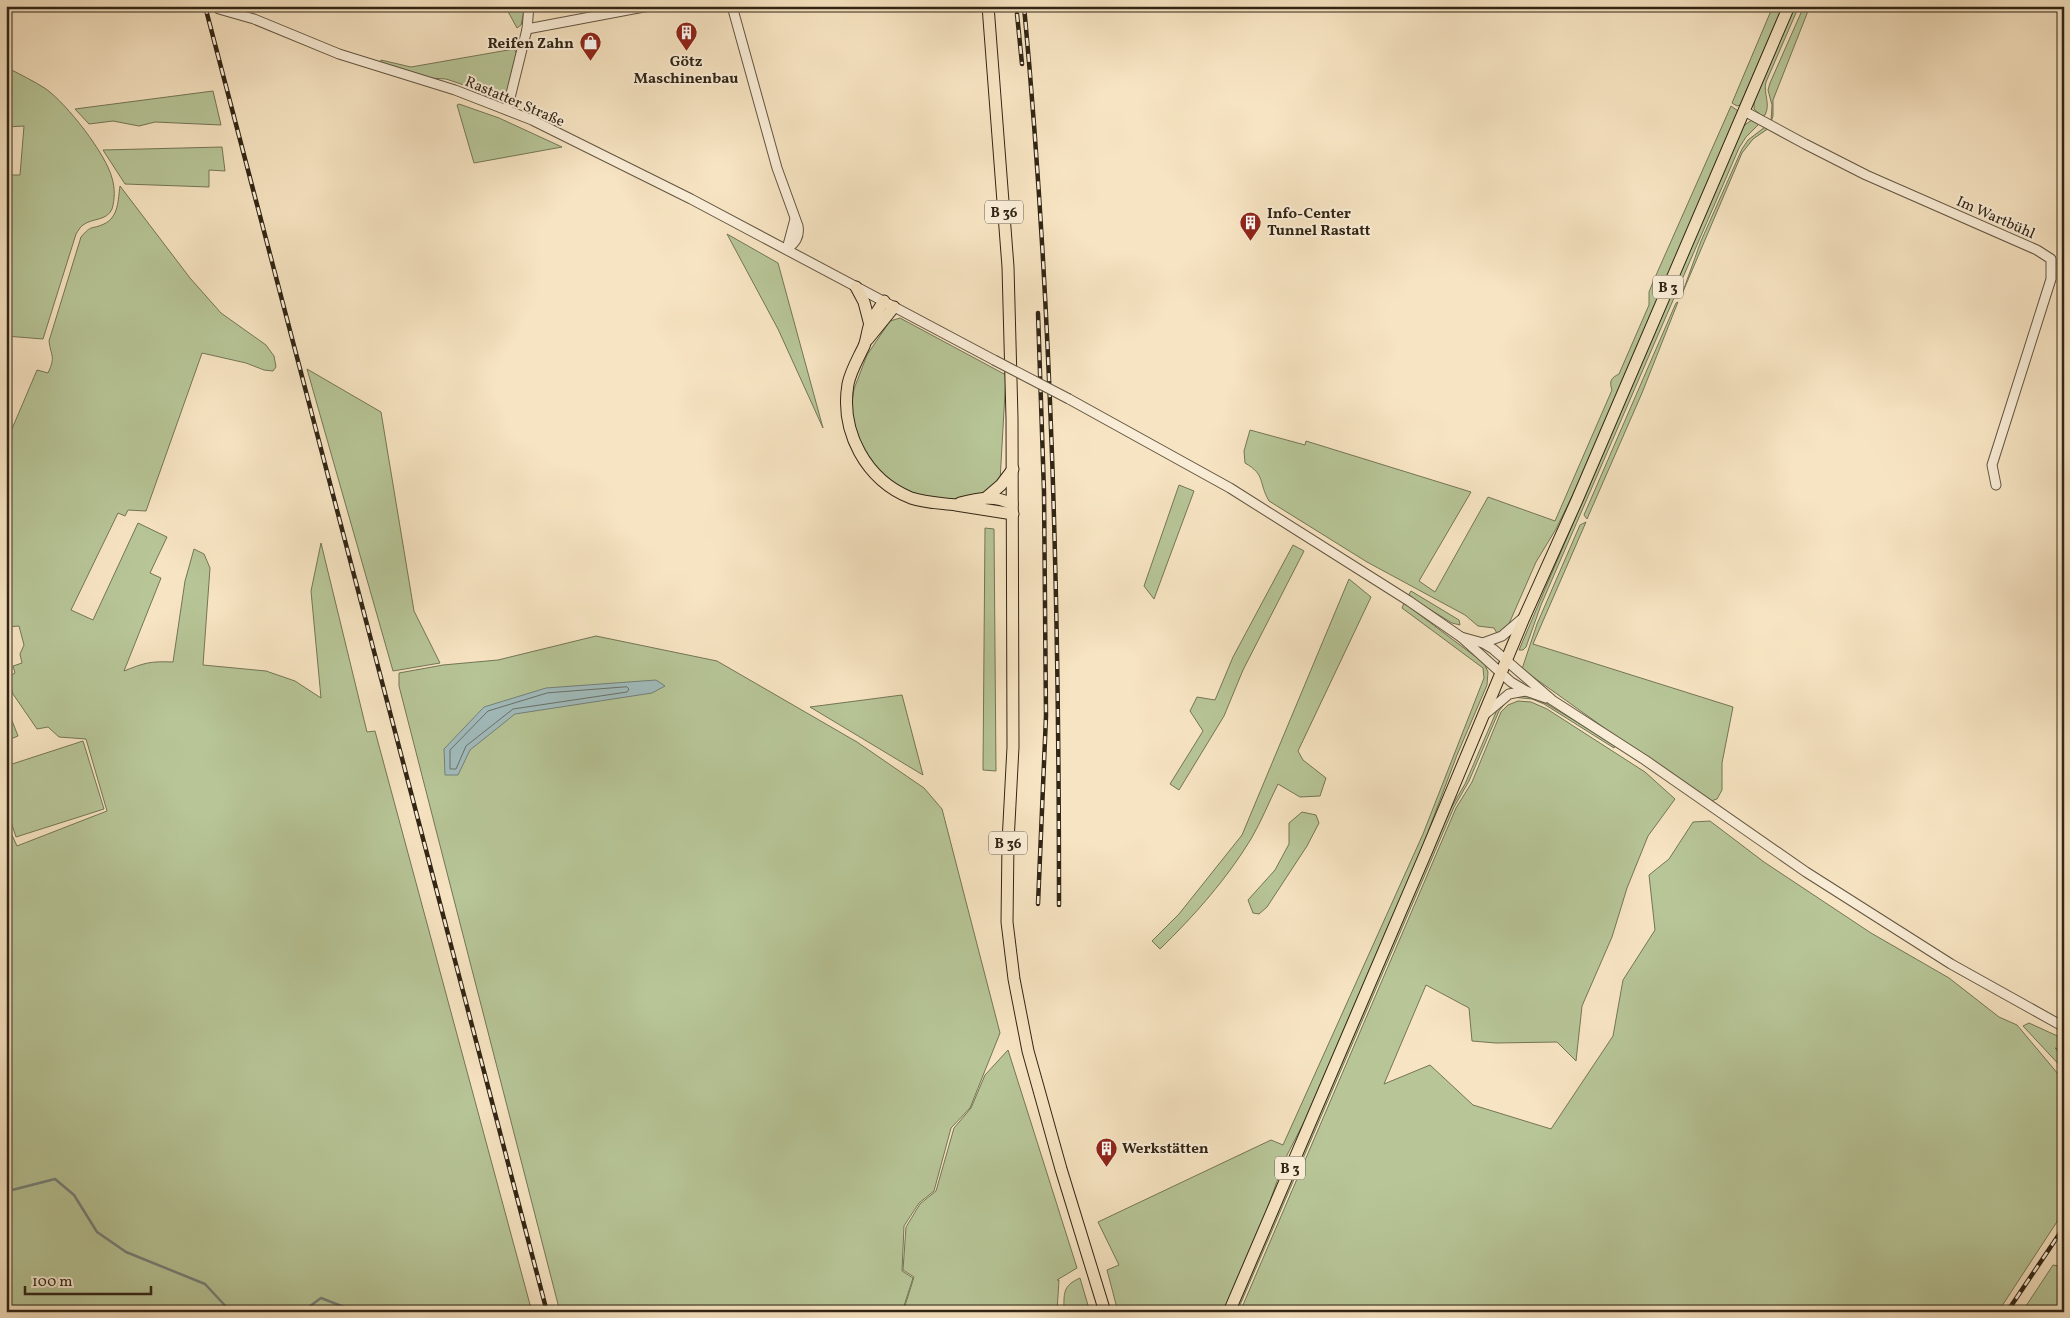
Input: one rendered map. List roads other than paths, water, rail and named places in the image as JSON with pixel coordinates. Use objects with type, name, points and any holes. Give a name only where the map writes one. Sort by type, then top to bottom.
[{"type":"main road","name":"B 36","points":[[988,6],[1008,267],[1013,509],[1013,748],[1008,842],[1007,922],[1020,1013],[1028,1051],[1105,1312]]},
{"type":"main road","name":"B 3","points":[[1229,1312],[1425,854],[1500,673],[1577,500],[1789,6]]},
{"type":"main road","points":[[856,287],[864,302],[870,325]]},
{"type":"main road","points":[[864,345],[870,325],[889,304]]},
{"type":"main road","points":[[889,304],[864,345],[854,365],[848,384],[846,407],[854,442],[862,458],[875,474],[891,488],[912,498],[934,503],[1013,509]]},
{"type":"main road","points":[[987,498],[1001,485],[1012,470]]},
{"type":"main road","points":[[954,505],[987,498],[997,498],[1013,509]]},
{"type":"street","points":[[508,110],[527,29],[529,6]]},
{"type":"street","points":[[527,29],[649,6]]},
{"type":"street","points":[[732,6],[777,168],[795,219],[787,249]]},
{"type":"street","name":"Rastatter Straße","points":[[219,9],[262,22],[339,54],[439,85],[508,110],[611,159],[787,249],[1069,399],[1230,488],[1409,601],[1461,637]]},
{"type":"street","name":"Im Wartbühl","points":[[1744,111],[1866,175],[2037,250],[2051,259],[2050,280],[1992,465],[1996,485]]},
{"type":"street","points":[[1483,643],[1502,636],[1524,618]]},
{"type":"street","points":[[1461,637],[1483,643],[1506,660],[1552,700],[1645,760],[1806,872],[1880,920],[1990,987],[2064,1027]]},
{"type":"street","points":[[1461,637],[1500,673],[1526,691],[1552,700]]},
{"type":"street","points":[[1482,716],[1504,697],[1513,692],[1526,691]]},
{"type":"water","points":[[656,680],[665,686],[652,693],[515,714],[470,750],[458,775],[445,775],[444,749],[484,707],[546,688]]},
{"type":"waterway","points":[[6,1189],[12,1190],[55,1179],[74,1195],[97,1232],[126,1252],[205,1284],[231,1312]]},
{"type":"waterway","points":[[302,1312],[321,1298],[357,1312]]},
{"type":"railway","points":[[205,6],[547,1312]]},
{"type":"railway","points":[[1024,6],[1041,230],[1052,455],[1059,793],[1059,905]]},
{"type":"railway","points":[[1017,14],[1022,64]]},
{"type":"railway","points":[[1038,313],[1044,492],[1046,716],[1038,904]]},
{"type":"railway","points":[[2007,1312],[2064,1227]]},
{"type":"place","name":"Götz Maschinenbau","points":[[686,51]]},
{"type":"place","name":"Reifen Zahn","points":[[590,62]]},
{"type":"place","name":"Info-Center Tunnel Rastatt","points":[[1251,241]]},
{"type":"place","name":"Werkstätten","points":[[1106,1167]]}]
